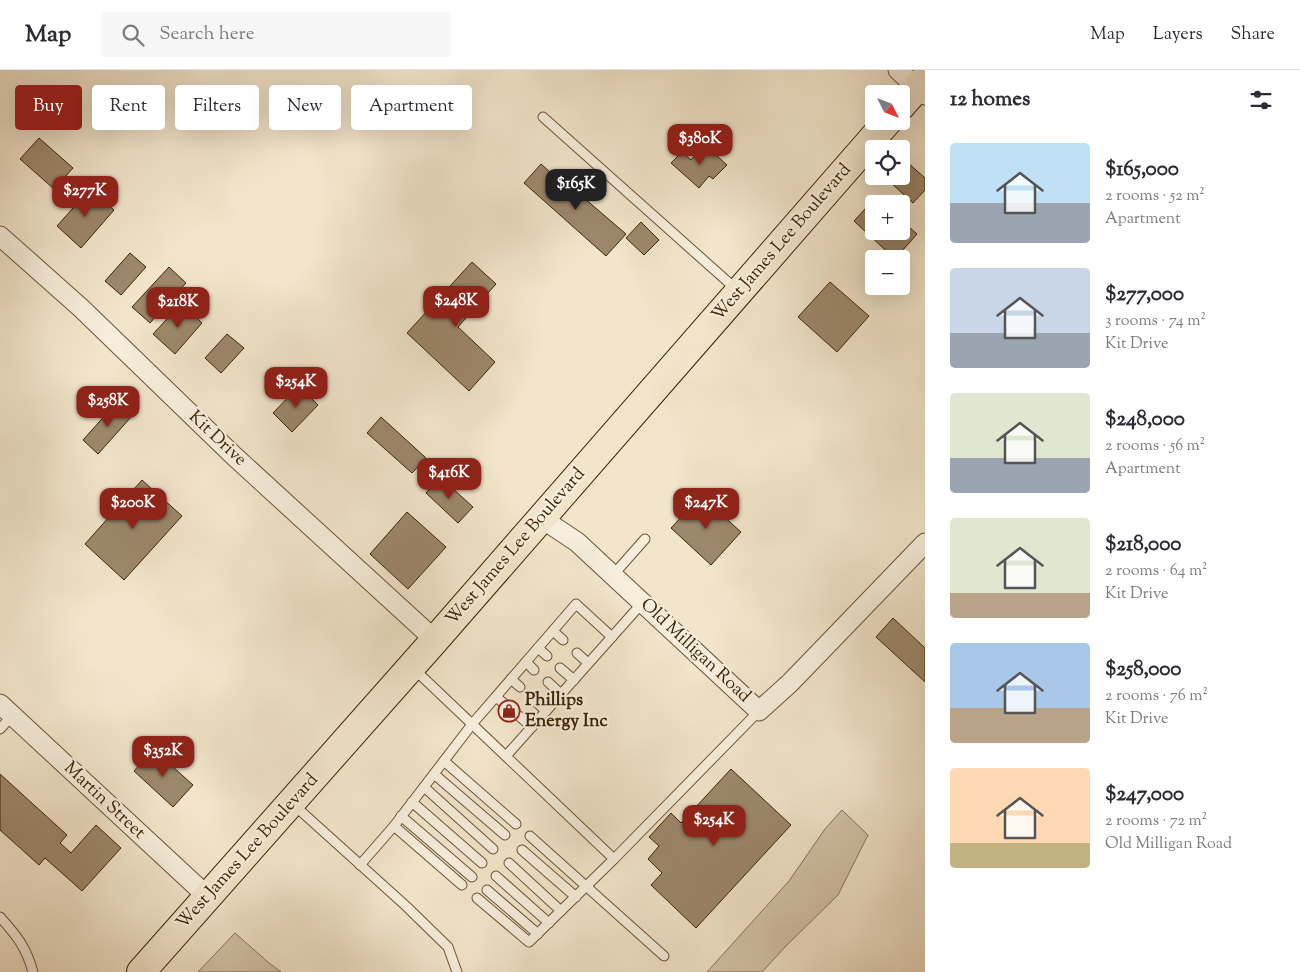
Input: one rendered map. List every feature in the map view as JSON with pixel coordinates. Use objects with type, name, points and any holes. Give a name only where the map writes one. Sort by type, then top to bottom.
[{"type":"main road","name":"West James Lee Boulevard","points":[[141,972],[292,803],[880,130]]},
{"type":"street","name":"Kit Drive","points":[[0,236],[81,308],[234,456],[435,640]]},
{"type":"street","name":"Old Milligan Road","points":[[541,518],[577,542],[614,574],[759,711],[790,682],[925,543]]},
{"type":"street","name":"Martin Street","points":[[4,716],[208,897]]},
{"type":"lane","points":[[542,117],[740,292]]},
{"type":"lane","points":[[614,574],[645,539]]},
{"type":"lane","points":[[506,756],[643,602]]},
{"type":"lane","points":[[360,865],[402,816],[473,723],[576,604],[612,637]]},
{"type":"lane","points":[[553,631],[563,640]]},
{"type":"lane","points":[[538,648],[547,656]]},
{"type":"lane","points":[[577,653],[588,663]]},
{"type":"lane","points":[[526,662],[534,670]]},
{"type":"lane","points":[[412,666],[614,859]]},
{"type":"lane","points":[[560,668],[574,680]]},
{"type":"lane","points":[[511,679],[520,687]]},
{"type":"lane","points":[[548,682],[561,694]]},
{"type":"lane","points":[[496,697],[507,706]]},
{"type":"lane","points":[[533,699],[546,711]]},
{"type":"lane","points":[[477,898],[529,942],[614,859],[759,711]]},
{"type":"lane","points":[[519,716],[532,727]]},
{"type":"lane","points":[[444,761],[516,824]]},
{"type":"lane","points":[[434,774],[505,835]]},
{"type":"lane","points":[[424,787],[493,849]]},
{"type":"lane","points":[[412,802],[482,863]]},
{"type":"lane","points":[[292,803],[448,947],[457,972]]},
{"type":"lane","points":[[402,816],[472,877]]},
{"type":"lane","points":[[394,826],[462,885]]},
{"type":"lane","points":[[530,836],[664,956]]},
{"type":"lane","points":[[522,850],[576,897]]},
{"type":"lane","points":[[509,863],[561,911]]},
{"type":"lane","points":[[496,876],[549,923]]},
{"type":"lane","points":[[487,890],[538,934]]},
{"type":"lane","points":[[0,917],[17,935],[29,958],[32,972]]},
{"type":"shaded area","points":[[842,810],[868,835],[838,895],[762,972],[707,972],[789,881],[825,829]]},
{"type":"shaded area","points":[[235,933],[269,963],[281,972],[198,972]]},
{"type":"building","points":[[39,138],[73,168],[54,189],[20,159]]},
{"type":"building","points":[[704,144],[727,165],[713,179],[709,176],[699,188],[671,163],[682,152],[691,160]]},
{"type":"building","points":[[541,164],[582,200],[584,198],[626,234],[606,256],[524,183]]},
{"type":"building","points":[[910,165],[925,178],[925,190],[913,203],[910,200],[910,195],[904,195],[893,185],[910,185]]},
{"type":"building","points":[[90,189],[114,210],[81,248],[57,226]]},
{"type":"building","points":[[865,209],[865,231],[854,221]]},
{"type":"building","points":[[641,222],[659,240],[644,255],[626,238]]},
{"type":"building","points":[[910,228],[917,234],[903,250],[885,250],[874,240],[910,240]]},
{"type":"building","points":[[130,253],[146,267],[121,295],[105,281]]},
{"type":"building","points":[[472,262],[496,284],[458,327],[495,362],[469,391],[407,333]]},
{"type":"building","points":[[169,267],[186,283],[150,323],[132,307]]},
{"type":"building","points":[[830,282],[869,316],[837,352],[798,317]]},
{"type":"building","points":[[181,304],[202,323],[175,354],[153,334]]},
{"type":"building","points":[[227,334],[244,348],[221,373],[205,358]]},
{"type":"building","points":[[299,386],[318,405],[292,432],[273,413]]},
{"type":"building","points":[[117,402],[132,416],[98,454],[83,440]]},
{"type":"building","points":[[381,417],[426,458],[412,473],[367,433]]},
{"type":"building","points":[[440,477],[473,507],[458,523],[426,493]]},
{"type":"building","points":[[142,480],[182,516],[124,580],[85,544]]},
{"type":"building","points":[[701,496],[741,532],[711,565],[671,528]]},
{"type":"building","points":[[407,512],[446,547],[408,589],[370,554]]},
{"type":"building","points":[[893,618],[925,648],[925,682],[876,637]]},
{"type":"building","points":[[153,749],[193,785],[173,807],[134,771]]},
{"type":"building","points":[[731,769],[791,825],[696,928],[651,885],[662,873],[648,859],[659,846],[649,837],[671,813],[681,823]]},
{"type":"building","points":[[0,774],[67,835],[60,843],[71,853],[96,825],[121,848],[82,891],[45,858],[39,865],[0,830]]},
{"type":"place","name":"Phillips Energy Inc","points":[[509,711]]}]
